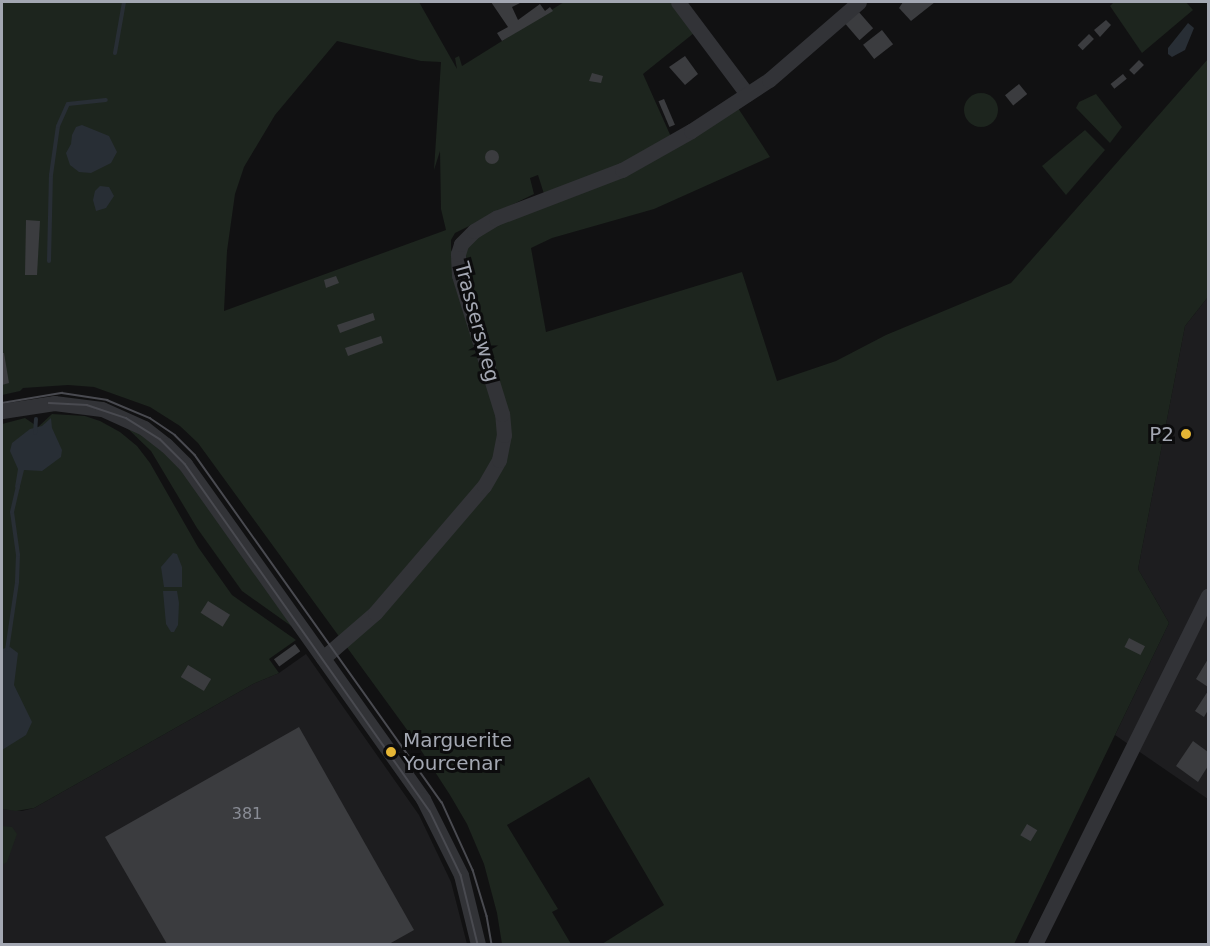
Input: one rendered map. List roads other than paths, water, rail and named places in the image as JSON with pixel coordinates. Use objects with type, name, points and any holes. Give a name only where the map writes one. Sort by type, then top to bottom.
[{"type":"street","points":[[678,2],[747,94]]},
{"type":"street","name":"Trassersweg","points":[[322,658],[357,631],[375,613],[484,486],[499,460],[504,435],[502,414],[459,275],[458,254],[461,244],[474,231],[496,218],[622,170],[691,132],[769,80],[859,2]]},
{"type":"street","points":[[2,411],[42,404],[87,405],[126,418],[166,445],[190,472],[433,817],[461,875],[478,945]]},
{"type":"street","points":[[1035,945],[1209,596]]},
{"type":"waterway","points":[[115,53],[124,2]]},
{"type":"waterway","points":[[49,261],[51,175],[58,126],[68,104],[106,100]]},
{"type":"waterway","points":[[35,433],[36,419]]},
{"type":"waterway","points":[[7,650],[17,582],[18,555],[12,512],[18,486]]},
{"type":"tram line","points":[[2,403],[62,393],[107,400],[150,418],[175,435],[195,455],[442,802],[473,870],[487,916],[492,944]]},
{"type":"tram line","points":[[49,403],[87,405],[126,418],[160,439],[185,464],[430,811],[461,875],[478,944]]},
{"type":"place","name":"P2","points":[[1186,434]]},
{"type":"place","name":"Marguerite Yourcenar","points":[[391,752]]}]
